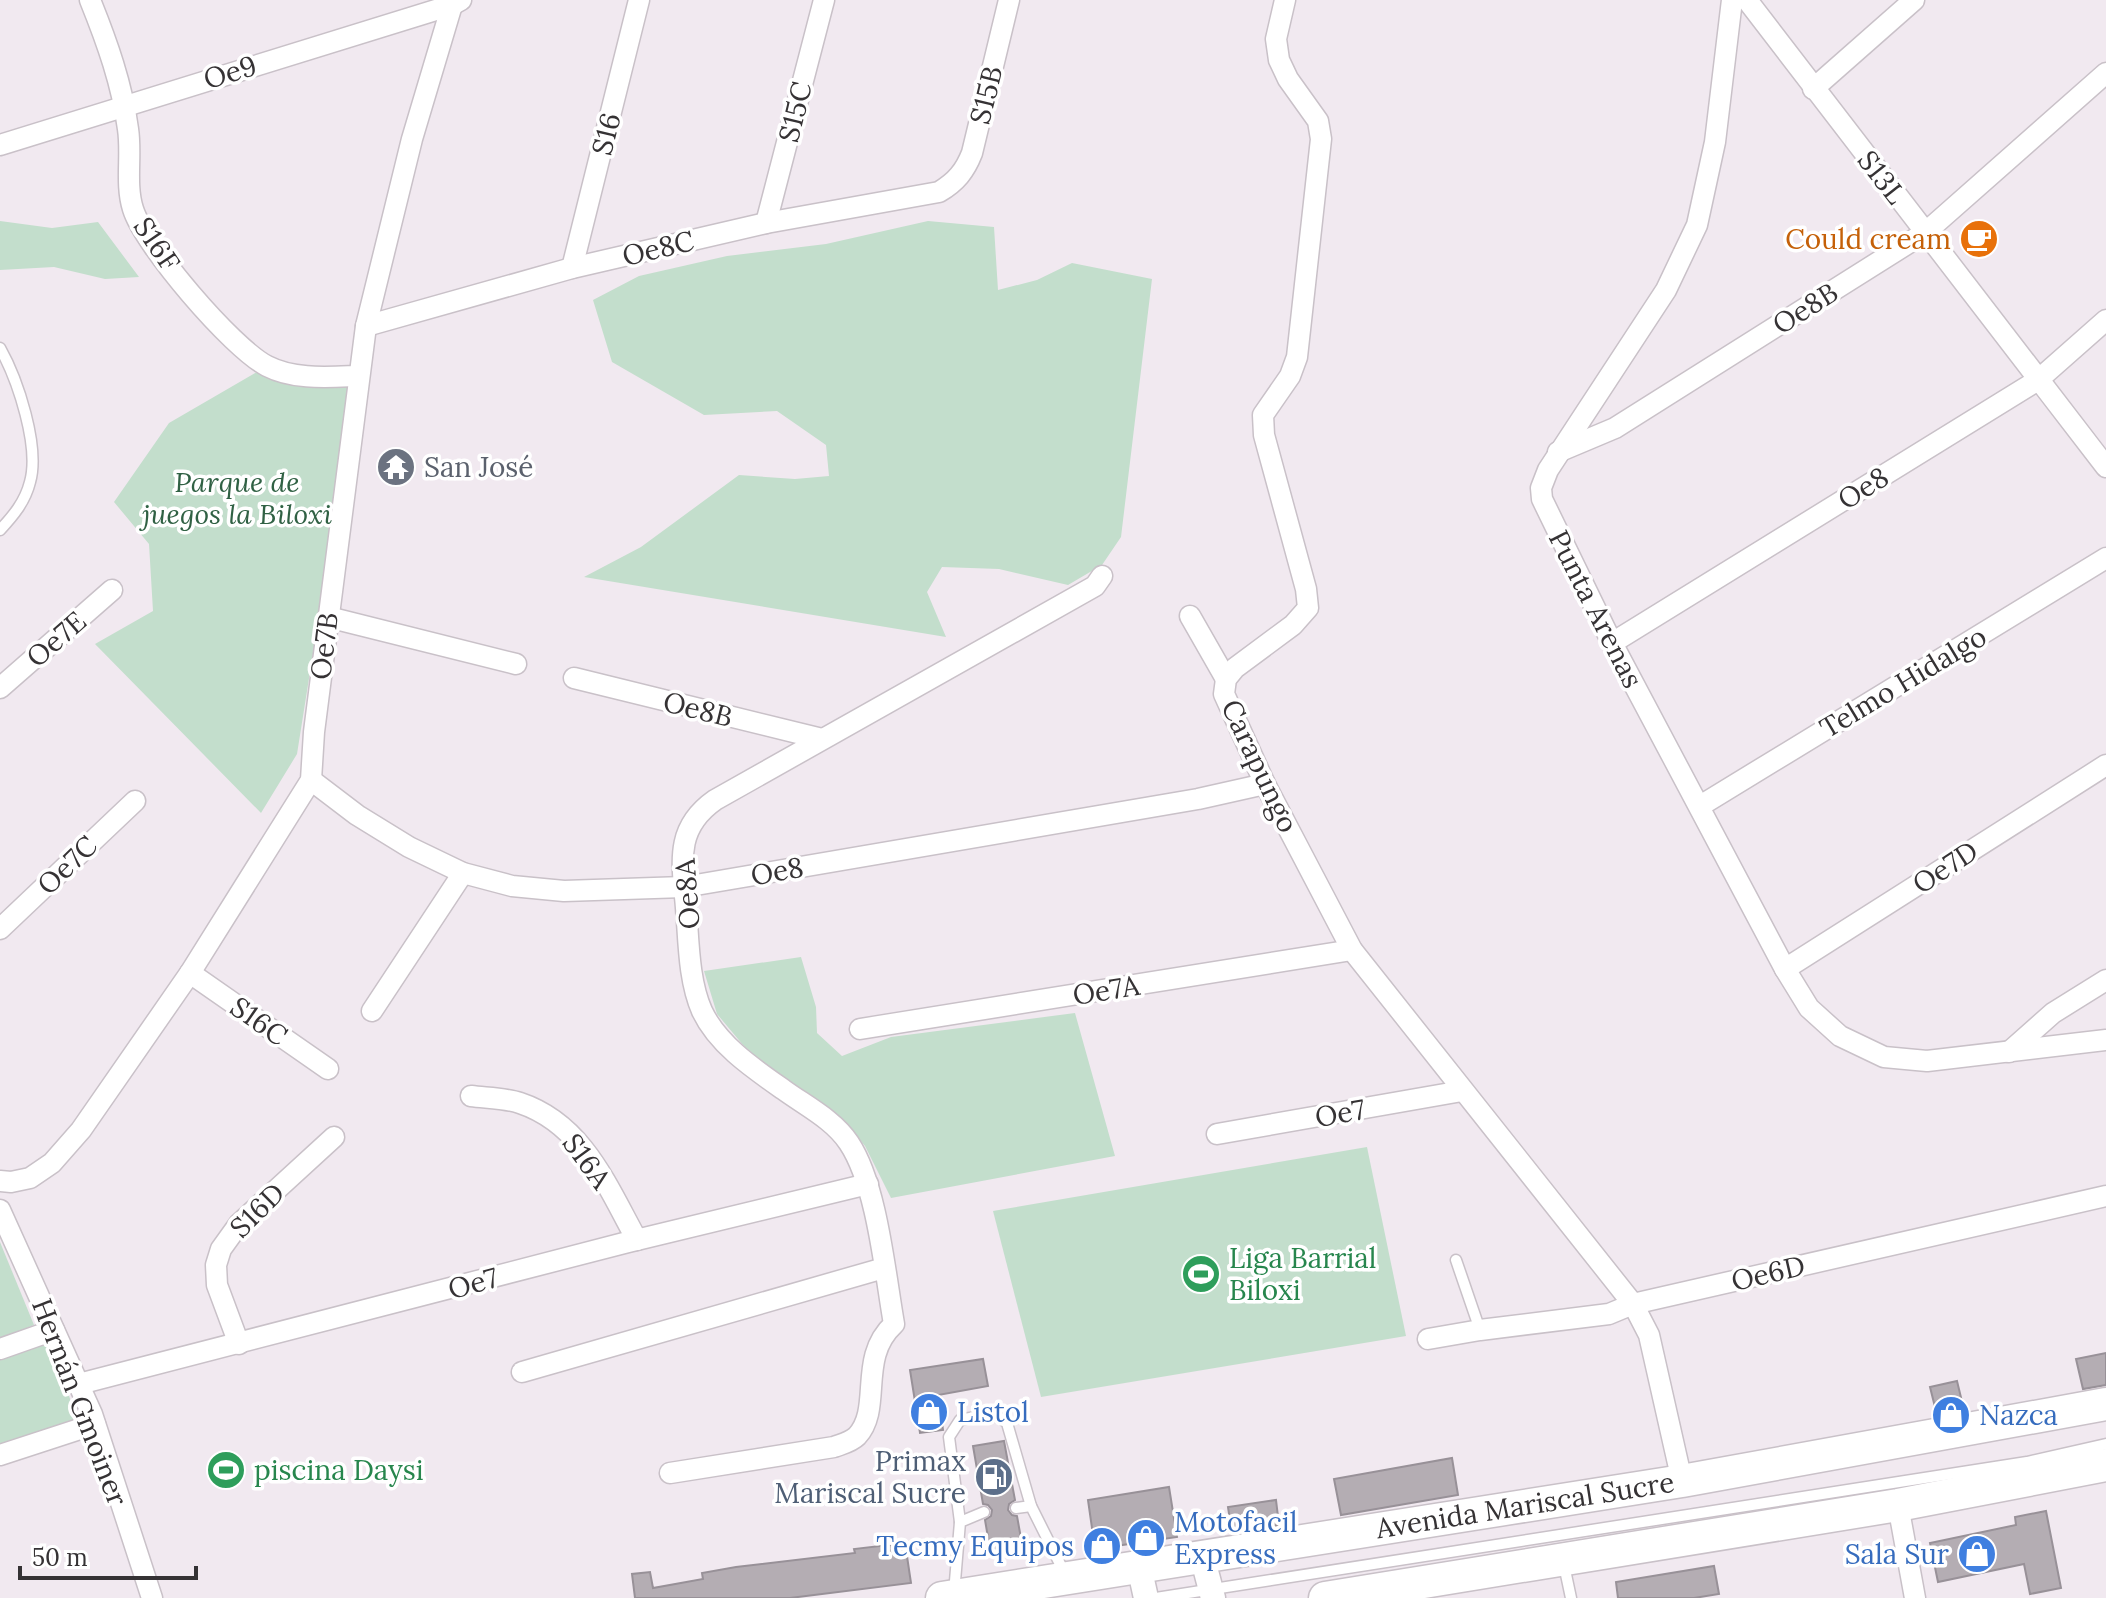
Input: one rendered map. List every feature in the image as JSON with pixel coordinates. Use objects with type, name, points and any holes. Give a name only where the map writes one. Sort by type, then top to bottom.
[{"type":"main road","name":"Avenida Mariscal Sucre","points":[[948,1597],[1067,1578],[1144,1585],[1208,1577],[1682,1481],[2106,1404]]},
{"type":"main road","points":[[1325,1598],[1394,1593],[1563,1561],[1898,1505],[2105,1463]]},
{"type":"street","name":"S16F","points":[[90,0],[108,44],[124,104],[129,134],[132,207],[143,231],[201,306],[232,340],[267,366],[296,375],[357,376]]},
{"type":"street","name":"S16","points":[[572,268],[639,0]]},
{"type":"street","name":"S15C","points":[[766,223],[824,0]]},
{"type":"street","name":"S15B","points":[[952,184],[965,170],[972,153],[1009,0]]},
{"type":"street","name":"Carapungo","points":[[1285,0],[1276,39],[1279,60],[1288,79],[1318,121],[1321,139],[1297,357],[1290,376],[1263,415],[1264,435],[1306,589],[1308,608],[1293,625],[1235,668],[1226,679],[1224,694],[1265,784],[1352,950],[1633,1304],[1649,1335],[1682,1481]]},
{"type":"street","name":"Punta Arenas","points":[[1732,0],[1715,142],[1697,225],[1666,290],[1558,452],[1541,488],[1542,499],[1612,643],[1785,969],[1809,1008],[1840,1036],[1884,1057],[1927,1061],[2106,1040]]},
{"type":"street","name":"S13L","points":[[1747,0],[2106,467]]},
{"type":"street","points":[[1813,89],[1914,0]]},
{"type":"street","name":"Oe9","points":[[0,145],[456,2]]},
{"type":"street","name":"Oe7B","points":[[0,1181],[30,1178],[52,1163],[81,1130],[190,973],[311,780],[314,732],[357,376],[366,326],[412,139],[456,2]]},
{"type":"street","name":"Oe8B","points":[[1558,452],[1615,428],[1926,232],[2106,73]]},
{"type":"street","name":"Oe8C","points":[[366,326],[572,268],[766,223],[922,197],[952,184]]},
{"type":"street","name":"Oe8","points":[[1612,643],[2038,380],[2106,320]]},
{"type":"street","name":"Telmo Hidalgo","points":[[1700,806],[2106,558]]},
{"type":"street","name":"Oe8A","points":[[670,1473],[834,1447],[853,1440],[865,1420],[877,1348],[894,1324],[868,1184],[849,1143],[834,1125],[748,1065],[721,1037],[703,1012],[694,985],[684,887],[685,839],[690,825],[705,807],[1095,586],[1102,576]]},
{"type":"street","name":"Oe7E","points":[[0,688],[112,590]]},
{"type":"street","points":[[1190,616],[1226,679]]},
{"type":"street","points":[[328,617],[516,664]]},
{"type":"street","name":"Oe8B","points":[[574,678],[822,739]]},
{"type":"street","name":"Oe7D","points":[[1785,969],[2106,765]]},
{"type":"street","name":"Oe8","points":[[311,780],[357,815],[396,839],[463,873],[512,886],[564,891],[684,887],[1182,802],[1265,784]]},
{"type":"street","name":"Oe7C","points":[[0,929],[135,801]]},
{"type":"street","points":[[372,1011],[463,873]]},
{"type":"street","name":"Oe7A","points":[[860,1029],[1352,950]]},
{"type":"street","name":"S16C","points":[[190,973],[328,1069]]},
{"type":"street","points":[[2009,1052],[2053,1013],[2106,980]]},
{"type":"street","name":"Oe7","points":[[1217,1134],[1462,1091]]},
{"type":"street","name":"S16A","points":[[471,1096],[517,1102],[544,1113],[571,1132],[592,1158],[637,1240]]},
{"type":"street","name":"S16D","points":[[239,1344],[217,1285],[216,1265],[221,1249],[239,1224],[334,1137]]},
{"type":"street","name":"Oe7","points":[[79,1384],[637,1240],[868,1184]]},
{"type":"street","name":"Oe6D","points":[[1428,1339],[1609,1314],[1633,1304],[2106,1196]]},
{"type":"street","name":"Hernán Gmoiner","points":[[0,1210],[95,1424],[152,1598]]},
{"type":"street","points":[[522,1372],[884,1268]]},
{"type":"street","points":[[0,1349],[54,1330]]},
{"type":"street","points":[[0,1455],[95,1424]]},
{"type":"street","points":[[1898,1505],[1915,1598]]},
{"type":"lane","points":[[0,348],[20,393],[33,467],[20,507],[0,530]]},
{"type":"lane","points":[[1456,1260],[1480,1330]]},
{"type":"lane","points":[[948,1597],[960,1522],[949,1437],[960,1420],[989,1414],[1007,1423],[1031,1506],[1067,1578]]},
{"type":"lane","points":[[1208,1577],[2027,1462],[2105,1463]]},
{"type":"lane","points":[[1016,1508],[1031,1506]]},
{"type":"lane","points":[[960,1522],[984,1512]]},
{"type":"lane","points":[[1563,1561],[1571,1598]]},
{"type":"green space","points":[[0,221],[52,228],[98,222],[139,277],[105,279],[54,267],[0,270]]},
{"type":"green space","points":[[928,221],[994,227],[998,290],[1037,280],[1072,263],[1152,279],[1121,537],[1102,565],[1068,585],[999,569],[942,567],[927,592],[946,637],[584,577],[641,547],[739,475],[795,479],[829,476],[826,445],[777,411],[704,415],[612,362],[593,300],[639,276],[727,256],[826,244]]},
{"type":"green space","name":"Parque de juegos la Biloxi","points":[[267,366],[357,376],[297,754],[261,813],[95,644],[153,611],[149,544],[114,502],[169,423]]},
{"type":"green space","points":[[801,957],[816,1007],[817,1033],[842,1056],[891,1037],[1075,1013],[1115,1156],[891,1198],[865,1146],[847,1124],[774,1073],[743,1045],[717,1014],[704,971]]},
{"type":"green space","name":"Liga Barrial Biloxi","points":[[1367,1147],[1406,1336],[1041,1397],[993,1211]]},
{"type":"green space","points":[[0,1242],[34,1325],[0,1339]]},
{"type":"green space","points":[[50,1341],[78,1422],[0,1448],[0,1358]]},
{"type":"building","points":[[2106,1353],[2106,1385],[2083,1389],[2076,1359]]},
{"type":"building","points":[[983,1359],[988,1386],[938,1395],[943,1430],[920,1433],[910,1370]]},
{"type":"building","points":[[1957,1381],[1964,1410],[1937,1415],[1930,1387]]},
{"type":"building","name":"Primax Mariscal Sucre","points":[[1004,1441],[1015,1500],[1009,1504],[1008,1510],[1017,1516],[1022,1544],[990,1549],[985,1520],[991,1516],[992,1510],[983,1504],[973,1446]]},
{"type":"building","points":[[1452,1458],[1458,1495],[1341,1515],[1334,1479]]},
{"type":"building","points":[[1169,1487],[1177,1537],[1095,1549],[1088,1500]]},
{"type":"building","points":[[1276,1500],[1279,1525],[1232,1533],[1228,1507]]},
{"type":"building","points":[[2046,1511],[2061,1588],[2030,1594],[2024,1564],[1938,1582],[1930,1543],[2016,1525],[2015,1517]]},
{"type":"building","points":[[905,1543],[911,1583],[790,1598],[635,1598],[632,1574],[650,1572],[653,1588],[703,1579],[702,1573],[855,1553],[854,1549]]},
{"type":"building","points":[[1714,1566],[1719,1594],[1694,1598],[1618,1598],[1616,1582]]},
{"type":"place","name":"Could cream","points":[[1979,239]]},
{"type":"place","name":"San José","points":[[396,467]]},
{"type":"place","name":"Liga Barrial Biloxi","points":[[1201,1274]]},
{"type":"place","name":"Listol","points":[[929,1412]]},
{"type":"place","name":"Nazca","points":[[1951,1415]]},
{"type":"place","name":"piscina Daysi","points":[[226,1470]]},
{"type":"place","name":"Primax Mariscal Sucre","points":[[994,1477]]},
{"type":"place","name":"Motofacil Express","points":[[1146,1538]]},
{"type":"place","name":"Tecmy Equipos","points":[[1102,1546]]},
{"type":"place","name":"Sala Sur","points":[[1977,1554]]}]
